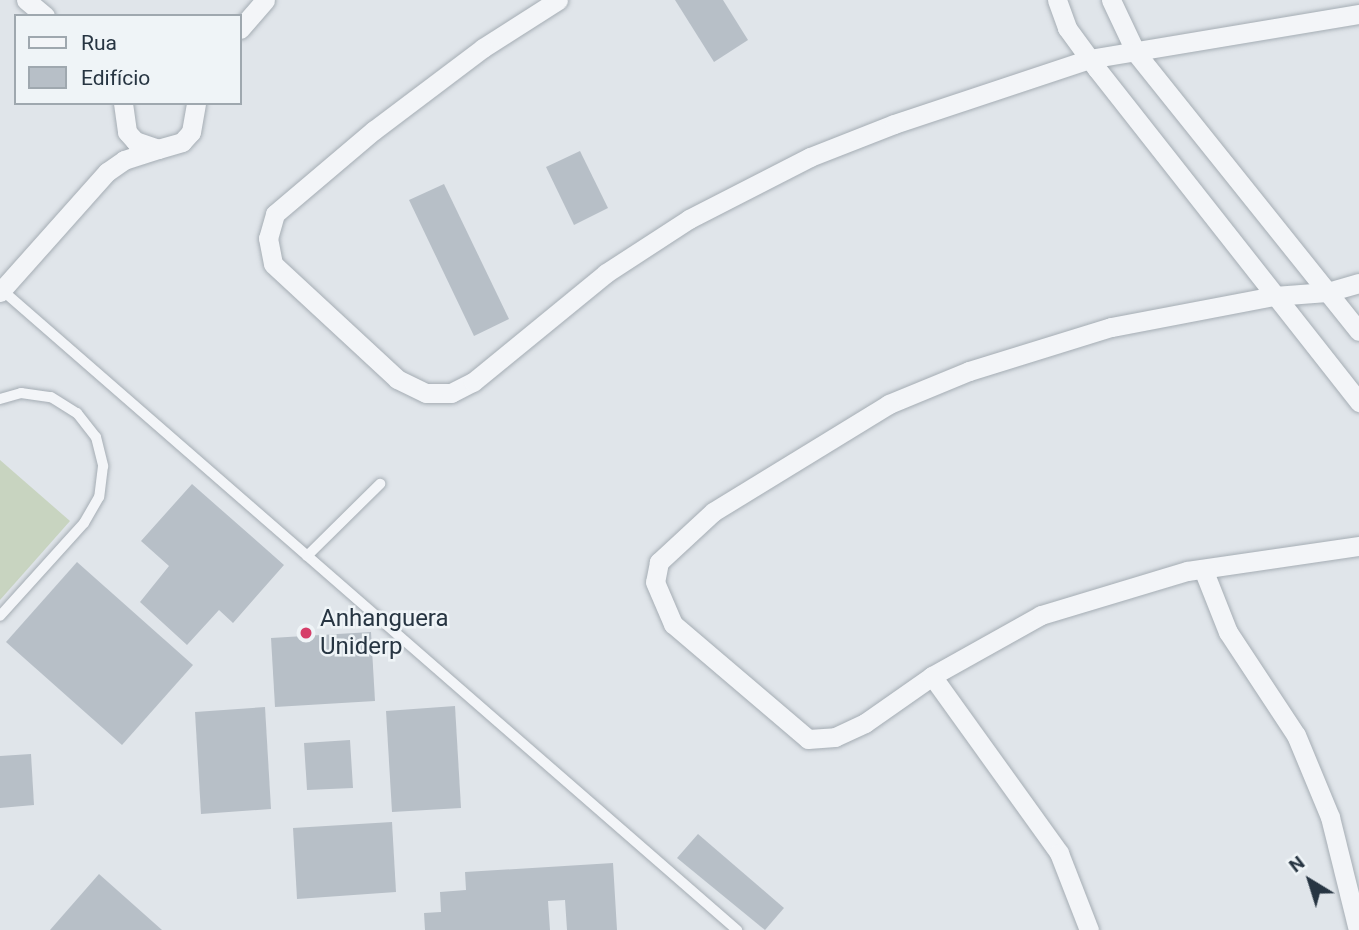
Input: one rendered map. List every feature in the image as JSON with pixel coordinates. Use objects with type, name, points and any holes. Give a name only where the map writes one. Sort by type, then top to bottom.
[{"type":"street","points":[[26,0],[43,14]]},
{"type":"street","points":[[242,27],[265,0]]},
{"type":"street","points":[[558,0],[483,48],[374,130],[275,214],[268,238],[273,264],[397,380],[426,393],[451,393],[473,382],[606,273],[689,219],[798,164],[894,124],[1089,59],[1359,14]]},
{"type":"street","points":[[1057,0],[1067,28],[1089,59],[1359,402]]},
{"type":"street","points":[[1111,0],[1136,53],[1359,331]]},
{"type":"street","points":[[1,291],[107,172],[124,160],[182,142],[191,132],[197,105]]},
{"type":"street","points":[[122,112],[135,141],[158,149]]},
{"type":"street","points":[[107,172],[122,112]]},
{"type":"street","points":[[1359,283],[1327,292],[1274,296],[1124,324],[1038,346],[889,404],[713,512],[659,562],[655,582],[673,624],[808,739],[835,737],[864,723],[932,676],[1041,615],[1203,569],[1359,546]]},
{"type":"street","points":[[1203,569],[1228,632],[1296,735],[1330,817],[1358,930]]},
{"type":"street","points":[[932,676],[1059,853],[1089,930]]},
{"type":"lane","points":[[1,291],[737,930]]},
{"type":"lane","points":[[0,399],[21,393],[51,397],[77,413],[96,437],[103,466],[99,497],[83,523],[0,616]]},
{"type":"lane","points":[[307,556],[380,484]]},
{"type":"green space","points":[[0,460],[70,521],[0,600]]},
{"type":"building","points":[[675,0],[723,0],[748,40],[714,62]]},
{"type":"building","points":[[580,151],[608,208],[574,225],[546,167]]},
{"type":"building","points":[[444,184],[509,319],[474,336],[409,200]]},
{"type":"building","points":[[192,484],[284,565],[233,623],[219,610],[187,645],[140,602],[169,566],[141,541]]},
{"type":"building","points":[[77,562],[193,665],[122,745],[6,642]]},
{"type":"building","points":[[371,632],[375,701],[275,707],[271,638]]},
{"type":"building","points":[[455,706],[461,808],[392,812],[386,711]]},
{"type":"building","points":[[265,707],[271,809],[201,814],[195,712]]},
{"type":"building","points":[[350,740],[353,788],[307,790],[304,743]]},
{"type":"building","points":[[31,754],[34,805],[0,808],[0,756]]},
{"type":"building","points":[[392,822],[396,892],[297,899],[293,828]]},
{"type":"building","points":[[698,834],[784,908],[765,930],[677,858]]},
{"type":"building","points":[[613,863],[617,930],[567,930],[565,900],[548,901],[550,930],[425,930],[424,913],[441,912],[440,892],[466,890],[465,872]]},
{"type":"building","points":[[99,874],[162,930],[50,930]]},
{"type":"place","name":"Anhanguera Uniderp","points":[[306,633]]}]
